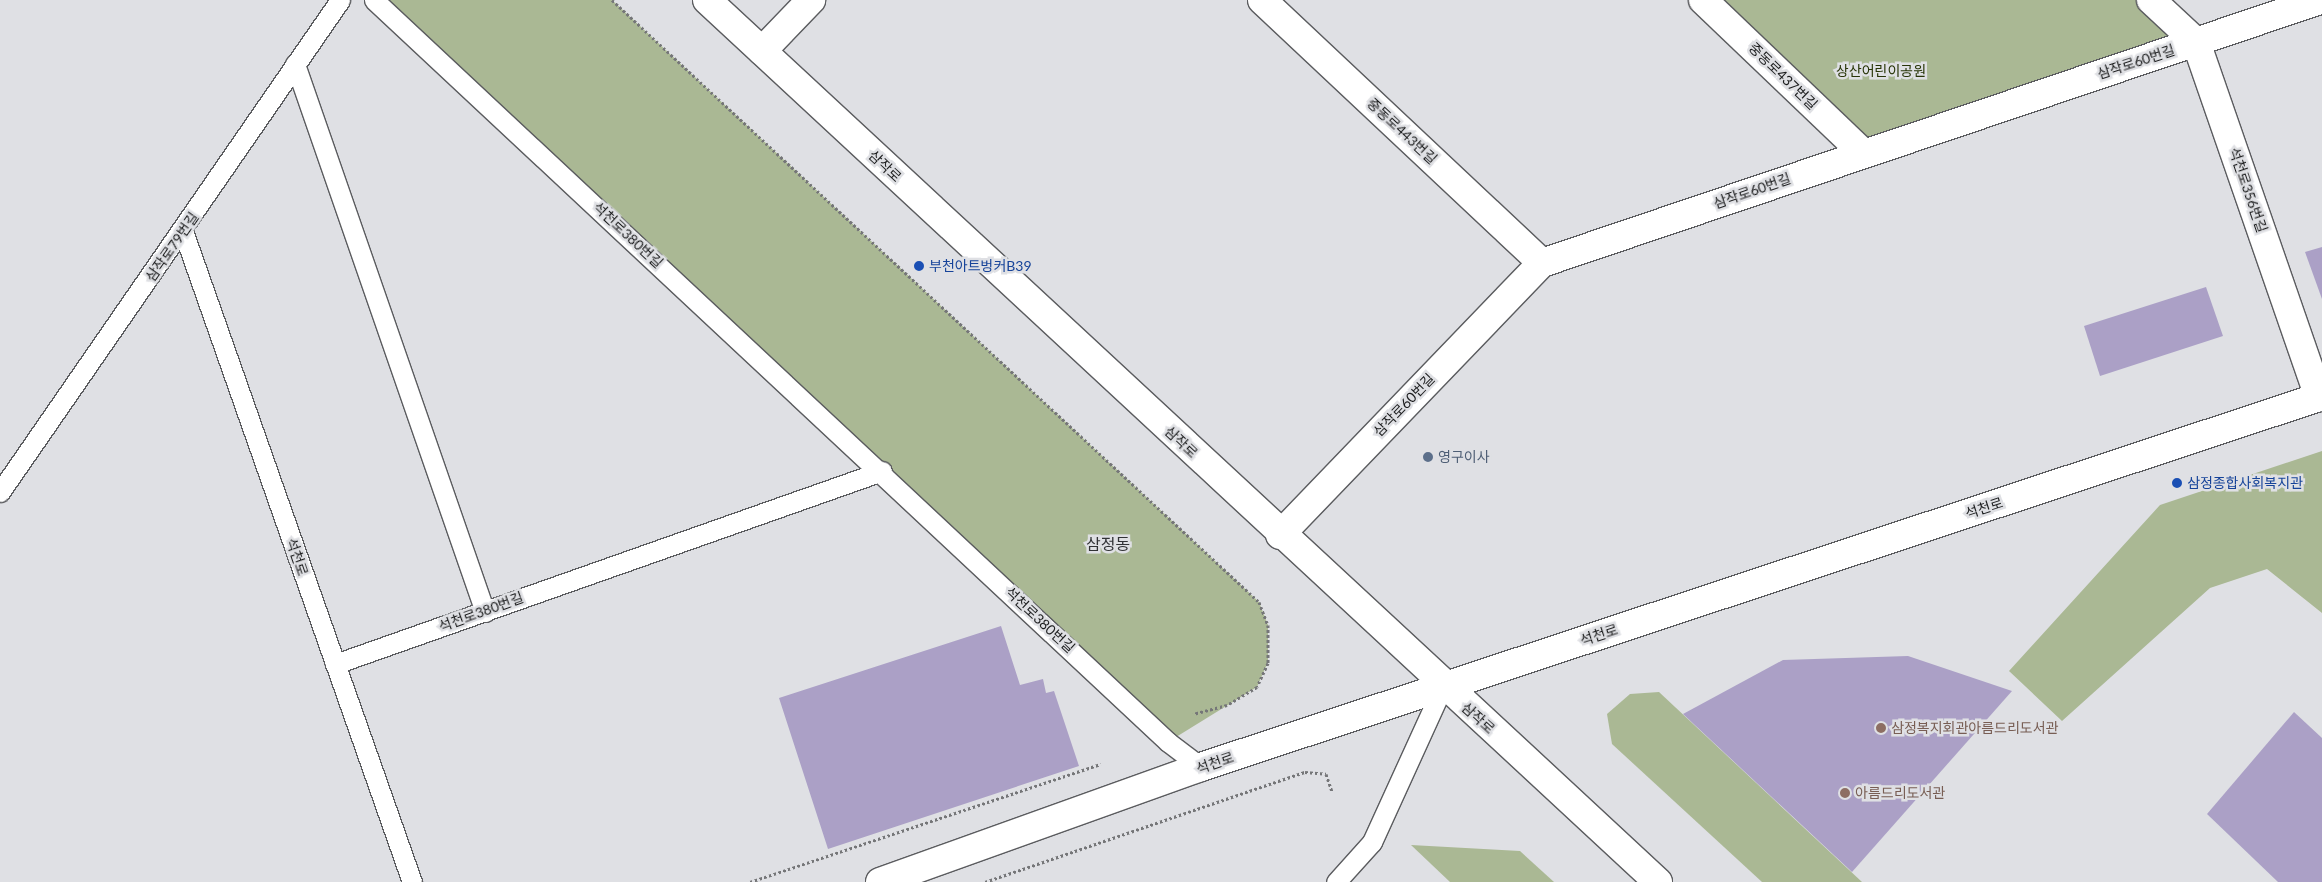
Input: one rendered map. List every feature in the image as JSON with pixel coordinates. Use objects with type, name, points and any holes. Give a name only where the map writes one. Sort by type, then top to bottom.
[{"type":"street","name":"삼작로","points":[[707,0],[1443,686],[1658,882]]},
{"type":"street","points":[[762,51],[811,0]]},
{"type":"street","name":"중동로443번길","points":[[1262,0],[1542,263]]},
{"type":"street","name":"중동로437번길","points":[[1703,0],[1863,153]]},
{"type":"street","name":"석천로356번길","points":[[2151,0],[2196,42],[2321,396]]},
{"type":"street","name":"삼작로60번길","points":[[1280,534],[1542,263],[2320,0]]},
{"type":"street","name":"석천로","points":[[880,882],[1201,767],[2321,396]]},
{"type":"lane","name":"삼작로79번길","points":[[0,492],[184,231],[340,0]]},
{"type":"lane","name":"석천로380번길","points":[[374,0],[882,470],[1168,742],[1201,767]]},
{"type":"lane","points":[[295,64],[485,612]]},
{"type":"lane","name":"석천로","points":[[184,231],[412,882]]},
{"type":"lane","name":"석천로380번길","points":[[335,664],[882,470]]},
{"type":"lane","points":[[1336,882],[1372,842],[1443,686]]},
{"type":"path","points":[[612,0],[1259,602],[1268,625],[1268,662],[1257,687],[1227,705],[1193,714]]},
{"type":"path","points":[[750,882],[1101,764]]},
{"type":"path","points":[[985,882],[1305,772],[1326,774],[1332,790]]},
{"type":"green space","points":[[374,0],[612,0],[1259,602],[1268,625],[1268,662],[1257,687],[1168,742]]},
{"type":"green space","name":"상산어린이공원","points":[[1703,0],[2151,0],[2196,42],[1863,153]]},
{"type":"green space","points":[[2322,451],[2322,613],[2267,569],[2210,588],[2062,721],[2009,671],[2160,505]]},
{"type":"green space","points":[[1659,692],[1862,882],[1762,882],[1612,744],[1607,714],[1630,694]]},
{"type":"green space","points":[[1411,845],[1520,851],[1554,882],[1450,882]]},
{"type":"building","points":[[2322,247],[2322,299],[2305,252]]},
{"type":"building","points":[[2206,287],[2223,336],[2100,376],[2084,326]]},
{"type":"building","points":[[1001,626],[1020,685],[1043,679],[1046,693],[1054,691],[1079,766],[828,849],[779,698]]},
{"type":"building","name":"아름드리도서관","points":[[1908,656],[2012,691],[1852,872],[1683,714],[1783,660]]},
{"type":"building","points":[[2294,712],[2322,738],[2322,882],[2278,882],[2207,814]]},
{"type":"place","name":"부천아트벙커B39","points":[[919,266]]},
{"type":"place","name":"영구이사","points":[[1428,457]]},
{"type":"place","name":"삼정종합사회복지관","points":[[2177,483]]},
{"type":"place","name":"삼정복지회관아름드리도서관","points":[[1881,728]]},
{"type":"place","name":"아름드리도서관","points":[[1845,793]]},
{"type":"district","name":"삼정동","points":[[1108,544]]}]
